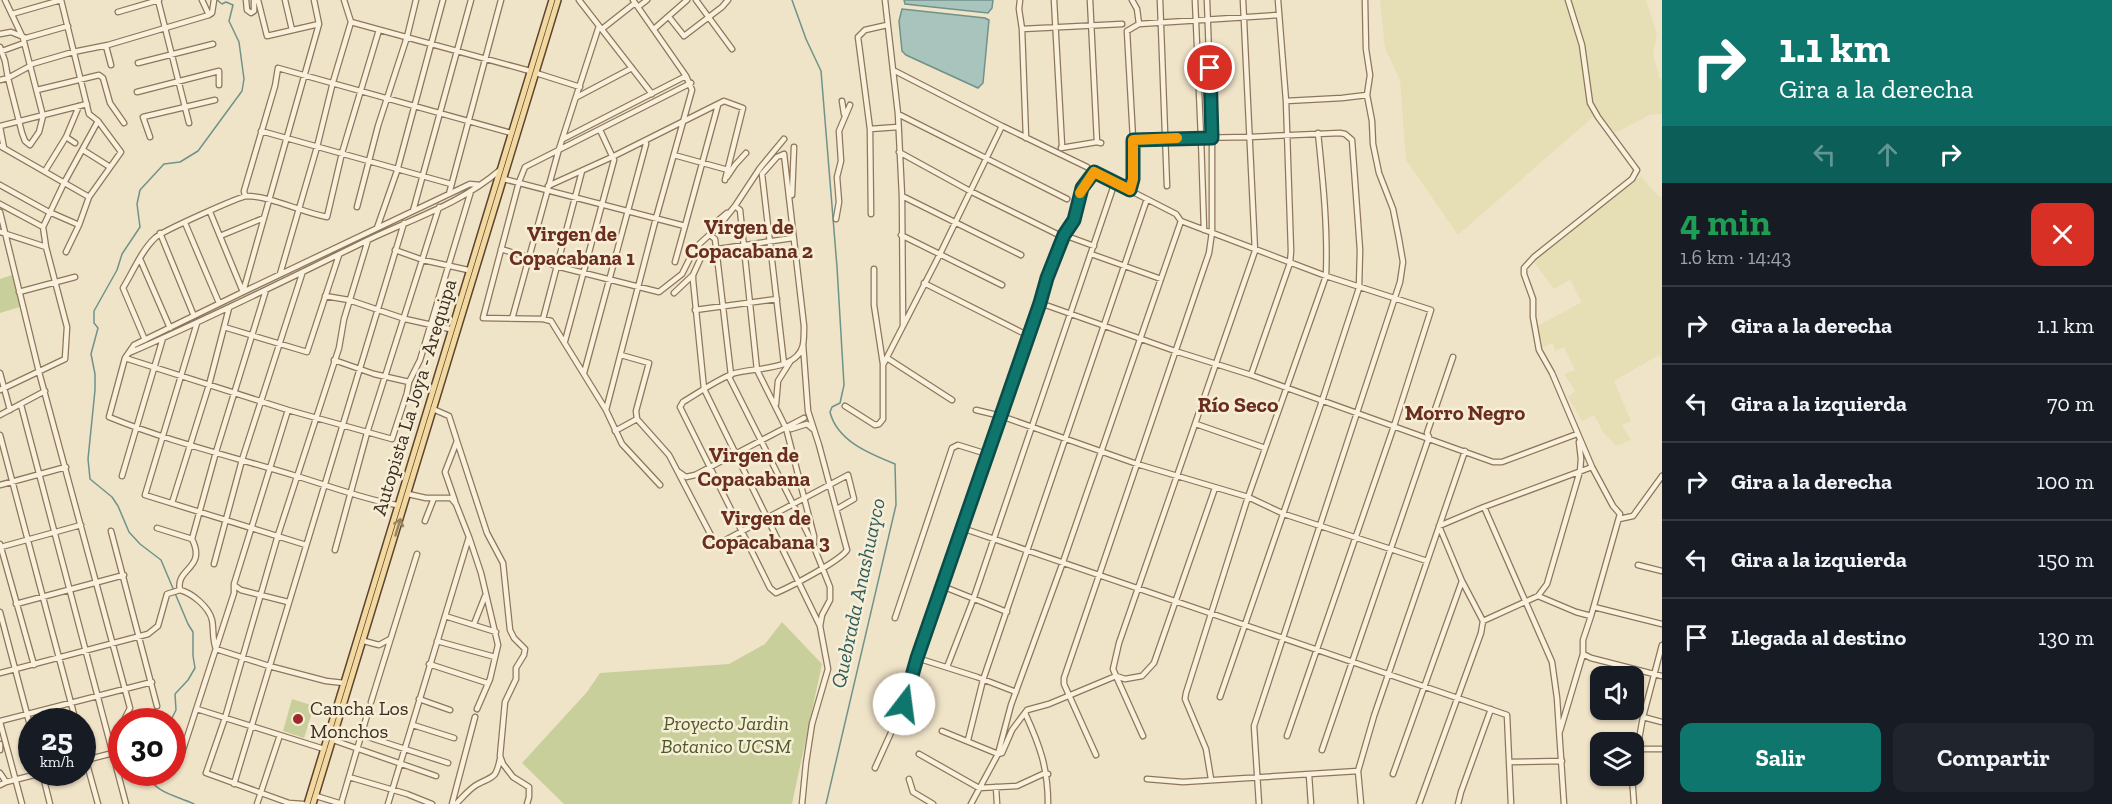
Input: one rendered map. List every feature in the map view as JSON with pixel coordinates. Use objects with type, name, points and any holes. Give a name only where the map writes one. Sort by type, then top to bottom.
[{"type":"main road","name":"Autopista La Joya - Arequipa","points":[[313,804],[504,179],[553,0]]},
{"type":"main road","name":"Autopista La Joya - Arequipa","points":[[305,804],[324,749],[468,270],[511,133],[533,72]]},
{"type":"street","points":[[5,0],[23,40],[43,116],[41,127],[30,144],[25,141],[18,122],[1,49],[23,40],[68,27]]},
{"type":"street","points":[[12,14],[61,0],[89,114],[98,121],[120,150],[120,154],[89,197],[66,252]]},
{"type":"street","points":[[118,12],[158,0],[189,123]]},
{"type":"street","points":[[202,0],[209,15]]},
{"type":"street","points":[[0,80],[30,66],[73,52],[106,46],[209,15],[212,13],[214,0]]},
{"type":"street","points":[[246,0],[247,10],[251,13],[254,11],[256,0]]},
{"type":"street","points":[[256,0],[267,36],[320,24]]},
{"type":"street","points":[[285,0],[292,30]]},
{"type":"street","points":[[243,292],[320,24],[314,0]]},
{"type":"street","points":[[344,0],[351,22],[580,87]]},
{"type":"street","points":[[357,207],[416,0]]},
{"type":"street","points":[[377,228],[397,171],[443,0]]},
{"type":"street","points":[[413,211],[471,0]]},
{"type":"street","points":[[449,194],[501,0]]},
{"type":"street","points":[[579,0],[652,94]]},
{"type":"street","points":[[512,319],[559,149],[600,28],[635,3],[646,0]]},
{"type":"street","points":[[654,29],[687,0]]},
{"type":"street","points":[[696,0],[732,49]]},
{"type":"street","points":[[669,17],[684,36],[728,0]]},
{"type":"street","points":[[885,0],[898,114],[902,196],[902,330]]},
{"type":"street","points":[[1020,0],[1018,9],[1022,29],[1026,138]]},
{"type":"street","points":[[1054,0],[1062,146],[1059,153]]},
{"type":"street","points":[[1062,146],[1099,142],[1090,0]]},
{"type":"street","points":[[1132,0],[1137,9],[1139,24]]},
{"type":"street","points":[[1160,0],[1167,186]]},
{"type":"street","points":[[1194,0],[1202,138],[1204,230]]},
{"type":"street","points":[[1096,755],[1071,695],[1064,684],[1065,673],[1205,265],[1212,232],[1212,138],[1207,0]]},
{"type":"street","points":[[1143,736],[1113,669],[1119,643],[1255,251],[1243,0]]},
{"type":"street","points":[[1251,375],[1290,263],[1291,251],[1286,101],[1278,0]]},
{"type":"street","points":[[1259,804],[1254,726],[1396,300],[1403,262],[1393,209],[1379,173],[1373,144],[1372,121],[1367,95],[1370,75],[1366,49],[1365,0]]},
{"type":"street","points":[[1559,732],[1563,728],[1583,654],[1583,640],[1611,539],[1619,519],[1617,509],[1613,506],[1592,467],[1552,372],[1539,350],[1533,317],[1533,299],[1524,268],[1534,257],[1632,179],[1637,170],[1590,103],[1582,45],[1568,0]]},
{"type":"street","points":[[606,410],[692,90],[691,83],[635,3]]},
{"type":"street","points":[[1130,190],[1133,179],[1133,140],[1127,30],[1139,24],[1279,15]]},
{"type":"street","points":[[280,274],[351,22]]},
{"type":"street","points":[[1022,29],[1122,24]]},
{"type":"street","points":[[871,214],[870,129],[858,37],[865,30],[887,25]]},
{"type":"street","points":[[145,340],[123,288],[149,244],[160,233],[245,196],[270,200],[327,217],[342,153],[379,30]]},
{"type":"street","points":[[0,34],[15,32],[23,40]]},
{"type":"street","points":[[138,63],[213,44]]},
{"type":"street","points":[[106,46],[111,65]]},
{"type":"street","points":[[245,196],[244,191],[275,86],[278,68],[511,133]]},
{"type":"street","points":[[577,97],[632,68]]},
{"type":"street","points":[[893,69],[1087,167]]},
{"type":"street","points":[[137,92],[219,70],[219,85]]},
{"type":"street","points":[[37,90],[99,75],[103,78],[110,103],[124,123]]},
{"type":"street","points":[[564,139],[686,76]]},
{"type":"street","points":[[660,485],[622,444],[606,410],[551,321],[483,318],[525,167],[691,83]]},
{"type":"street","points":[[1286,101],[1367,95]]},
{"type":"street","points":[[150,137],[143,117],[215,100]]},
{"type":"street","points":[[548,188],[724,102],[743,108],[725,180],[746,153]]},
{"type":"street","points":[[842,102],[844,117]]},
{"type":"street","points":[[87,104],[0,127],[2,147],[89,197]]},
{"type":"street","points":[[675,261],[718,105]]},
{"type":"street","points":[[836,219],[839,194],[837,177],[841,162],[839,138],[844,117],[850,105]]},
{"type":"street","points":[[45,171],[66,137],[79,106]]},
{"type":"street","points":[[898,114],[1067,199]]},
{"type":"street","points":[[2,389],[65,359],[67,327],[43,227],[98,121]]},
{"type":"street","points":[[884,365],[1002,126]]},
{"type":"street","points":[[870,129],[898,127]]},
{"type":"street","points":[[261,130],[397,171],[451,184]]},
{"type":"street","points":[[565,341],[614,160],[600,130]]},
{"type":"street","points":[[1133,140],[1318,133],[1346,134],[1352,140],[1360,250],[1359,288],[1220,697]]},
{"type":"street","points":[[1211,779],[1206,749],[1185,699],[1248,497],[1326,276],[1326,223],[1318,133]]},
{"type":"street","points":[[66,137],[75,143]]},
{"type":"street","points":[[501,249],[556,266],[661,291],[683,273],[695,248],[734,208],[760,168],[784,139]]},
{"type":"street","points":[[584,373],[645,141]]},
{"type":"street","points":[[791,210],[794,147]]},
{"type":"street","points":[[83,150],[110,167]]},
{"type":"street","points":[[899,152],[970,191],[1058,234]]},
{"type":"street","points":[[784,364],[762,174],[777,157],[784,154],[804,326],[803,344],[808,406],[847,550],[823,567],[776,593],[772,591],[741,532],[680,406],[704,389],[730,376],[790,363]]},
{"type":"street","points":[[674,155],[728,170]]},
{"type":"street","points":[[127,356],[482,186],[500,170]]},
{"type":"street","points":[[543,319],[582,171]]},
{"type":"street","points":[[875,768],[904,704],[917,658],[1047,278],[1064,235],[1074,220],[1082,188],[1094,172],[1176,214],[1181,221],[1255,251],[1359,288],[1431,310],[1394,426],[1287,736]]},
{"type":"street","points":[[504,179],[548,188],[601,205],[685,226]]},
{"type":"street","points":[[947,667],[974,600],[1114,183]]},
{"type":"street","points":[[397,505],[351,494],[191,446],[109,417],[127,356],[134,345],[470,184],[482,186]]},
{"type":"street","points":[[0,185],[79,225]]},
{"type":"street","points":[[127,356],[155,368],[288,410],[367,434],[392,439],[409,382],[420,360],[471,191]]},
{"type":"street","points":[[902,196],[1021,255]]},
{"type":"street","points":[[968,740],[983,680],[1147,199]]},
{"type":"street","points":[[0,204],[43,227]]},
{"type":"street","points":[[334,550],[367,434],[439,207]]},
{"type":"street","points":[[716,223],[734,208]]},
{"type":"street","points":[[734,208],[740,210],[758,370],[787,429],[814,536],[814,545]]},
{"type":"street","points":[[0,212],[2,233],[130,708]]},
{"type":"street","points":[[210,212],[243,292]]},
{"type":"street","points":[[220,236],[264,218]]},
{"type":"street","points":[[971,804],[998,754],[1016,692],[1181,221]]},
{"type":"street","points":[[185,223],[219,303]]},
{"type":"street","points":[[234,784],[404,223]]},
{"type":"street","points":[[2,233],[46,247]]},
{"type":"street","points":[[160,233],[194,316]]},
{"type":"street","points":[[710,235],[715,239],[730,376],[814,545],[831,595],[820,626]]},
{"type":"street","points":[[901,235],[1002,285]]},
{"type":"street","points":[[1064,235],[1094,246]]},
{"type":"street","points":[[674,293],[693,275],[704,251],[794,238]]},
{"type":"street","points":[[305,804],[289,803],[206,772],[225,718],[278,535],[317,418],[368,240]]},
{"type":"street","points":[[395,250],[423,260],[468,270]]},
{"type":"street","points":[[1091,254],[1161,279]]},
{"type":"street","points":[[224,327],[307,352],[339,255]]},
{"type":"street","points":[[140,259],[170,328]]},
{"type":"street","points":[[845,406],[875,425],[883,419],[884,365],[874,305],[874,269]]},
{"type":"street","points":[[214,564],[242,460],[302,273]]},
{"type":"street","points":[[693,275],[704,389],[820,626],[828,669],[812,724],[802,804]]},
{"type":"street","points":[[19,292],[75,277]]},
{"type":"street","points":[[924,283],[1029,336]]},
{"type":"street","points":[[192,539],[216,452],[266,291]]},
{"type":"street","points":[[325,296],[350,300],[405,319],[450,329]]},
{"type":"street","points":[[695,310],[777,299]]},
{"type":"street","points":[[1040,303],[1429,437],[1493,462],[1502,462],[1577,434]]},
{"type":"street","points":[[172,503],[209,385],[229,308]]},
{"type":"street","points":[[196,323],[145,495],[306,545]]},
{"type":"street","points":[[122,476],[163,338]]},
{"type":"street","points":[[776,407],[778,381],[802,349],[803,344]]},
{"type":"street","points":[[621,355],[649,363],[636,411],[637,419],[669,455],[716,545],[848,475],[854,499],[837,509]]},
{"type":"street","points":[[1322,750],[1429,437],[1427,433],[1453,357]]},
{"type":"street","points":[[887,358],[952,400]]},
{"type":"street","points":[[334,360],[409,382]]},
{"type":"street","points":[[0,373],[2,389],[10,410]]},
{"type":"street","points":[[0,415],[45,391]]},
{"type":"street","points":[[21,405],[108,735]]},
{"type":"street","points":[[433,409],[448,416],[487,533],[505,572],[510,630],[514,638],[525,649],[516,668],[516,679],[505,702],[504,731],[496,772],[492,778],[477,784],[454,804]]},
{"type":"street","points":[[186,742],[234,593],[234,584],[288,410]]},
{"type":"street","points":[[976,410],[1001,416],[1137,464],[1248,497],[1284,514],[1428,561]]},
{"type":"street","points":[[675,468],[686,477],[787,429],[804,418]]},
{"type":"street","points":[[615,431],[637,419]]},
{"type":"street","points":[[787,429],[807,424],[815,431]]},
{"type":"street","points":[[1196,424],[1265,448]]},
{"type":"street","points":[[0,435],[72,708]]},
{"type":"street","points":[[1483,621],[1538,596],[1549,580],[1580,471],[1580,440]]},
{"type":"street","points":[[457,441],[445,472],[481,573],[498,648],[490,679],[477,709]]},
{"type":"street","points":[[895,618],[952,448],[958,445],[987,454]]},
{"type":"street","points":[[1361,804],[1358,771],[1374,716],[1465,451]]},
{"type":"street","points":[[0,485],[66,467]]},
{"type":"street","points":[[1439,526],[1592,467]]},
{"type":"street","points":[[1619,519],[1633,516],[1662,476]]},
{"type":"street","points":[[998,754],[1002,753],[1012,730],[1027,710],[1050,704],[1116,676],[1125,679],[1137,678],[1151,668],[1215,488]]},
{"type":"street","points":[[408,494],[434,498],[448,497],[455,501]]},
{"type":"street","points":[[425,521],[434,498]]},
{"type":"street","points":[[1484,507],[1527,600],[1552,662],[1564,804]]},
{"type":"street","points":[[34,665],[0,545],[81,525]]},
{"type":"street","points":[[1419,804],[1481,633],[1483,621],[1462,580],[1439,526]]},
{"type":"street","points":[[157,528],[192,539],[197,547],[190,570],[179,580],[180,590]]},
{"type":"street","points":[[962,528],[1508,715],[1511,804]]},
{"type":"street","points":[[111,531],[157,706]]},
{"type":"street","points":[[388,804],[469,537]]},
{"type":"street","points":[[371,702],[417,554]]},
{"type":"street","points":[[1638,566],[1662,571]]},
{"type":"street","points":[[16,604],[124,575]]},
{"type":"street","points":[[1393,774],[1462,580]]},
{"type":"street","points":[[234,584],[241,590],[288,602]]},
{"type":"street","points":[[942,586],[1007,612]]},
{"type":"street","points":[[0,673],[148,634],[158,626],[167,594],[180,590],[193,597],[208,612],[212,621],[216,649]]},
{"type":"street","points":[[474,624],[485,596]]},
{"type":"street","points":[[1538,596],[1591,616]]},
{"type":"street","points":[[1594,607],[1662,624]]},
{"type":"street","points":[[0,612],[25,708]]},
{"type":"street","points":[[445,616],[496,632]]},
{"type":"street","points":[[364,641],[379,645],[390,639]]},
{"type":"street","points":[[437,641],[495,657]]},
{"type":"street","points":[[1644,713],[1662,645]]},
{"type":"street","points":[[216,649],[269,666],[326,681],[344,683]]},
{"type":"street","points":[[1583,654],[1662,676]]},
{"type":"street","points":[[917,658],[1016,692]]},
{"type":"street","points":[[429,664],[487,683]]},
{"type":"street","points":[[52,708],[152,682]]},
{"type":"street","points":[[418,699],[450,710]]},
{"type":"street","points":[[1458,804],[1491,709]]},
{"type":"street","points":[[197,710],[324,749]]},
{"type":"street","points":[[316,796],[341,804],[368,712]]},
{"type":"street","points":[[1025,713],[1041,750],[1047,774],[1048,804]]},
{"type":"street","points":[[454,804],[475,717]]},
{"type":"street","points":[[1644,717],[1662,722]]},
{"type":"street","points":[[18,718],[0,722],[22,804]]},
{"type":"street","points":[[413,724],[454,738]]},
{"type":"street","points":[[942,731],[998,754]]},
{"type":"street","points":[[257,804],[280,735]]},
{"type":"street","points":[[362,735],[448,764]]},
{"type":"street","points":[[333,740],[436,776]]},
{"type":"street","points":[[0,744],[0,750]]},
{"type":"street","points":[[1644,749],[1662,749]]},
{"type":"street","points":[[919,754],[979,788],[1017,786],[1047,774]]},
{"type":"street","points":[[500,756],[513,777],[529,788],[530,797],[527,804]]},
{"type":"street","points":[[1509,762],[1562,761]]},
{"type":"street","points":[[1147,779],[1183,782],[1358,771]]},
{"type":"street","points":[[0,773],[6,782]]},
{"type":"street","points":[[1309,775],[1311,804]]},
{"type":"street","points":[[349,777],[432,804]]},
{"type":"street","points":[[0,786],[18,779]]},
{"type":"street","points":[[909,779],[913,792],[933,804]]},
{"type":"street","points":[[45,786],[50,804]]},
{"type":"street","points":[[92,786],[98,804]]},
{"type":"street","points":[[121,786],[126,804]]},
{"type":"street","points":[[1633,786],[1634,804]]},
{"type":"street","points":[[996,787],[997,804]]},
{"type":"shaded area","points":[[1380,0],[1565,0],[1580,45],[1587,104],[1594,116],[1458,235],[1406,160],[1400,80],[1385,48]]},
{"type":"shaded area","points":[[1571,0],[1646,0],[1657,34],[1653,54],[1660,79],[1662,78],[1662,114],[1650,115],[1615,133],[1597,111],[1590,94],[1585,43]]},
{"type":"shaded area","points":[[1641,176],[1659,197],[1662,196],[1662,361],[1659,355],[1614,381],[1631,421],[1622,425],[1631,440],[1616,446],[1603,432],[1594,415],[1582,421],[1568,397],[1575,391],[1564,374],[1575,370],[1564,347],[1555,351],[1553,343],[1542,348],[1536,327],[1582,302],[1570,280],[1554,289],[1533,261]]},
{"type":"green space","points":[[12,275],[20,307],[0,313],[0,279]]},
{"type":"green space","name":"Proyecto Jardin Botanico UCSM","points":[[782,622],[822,664],[792,804],[564,804],[522,763],[587,692],[600,673],[729,664],[765,644]]},
{"type":"green space","name":"Cancha Los Monchos","points":[[292,699],[314,706],[304,738],[283,731]]},
{"type":"water","points":[[904,0],[993,0],[992,8],[988,13],[905,4]]},
{"type":"water","points":[[902,9],[989,20],[983,83],[978,88],[906,55],[902,51],[899,21]]},
{"type":"waterway","points":[[176,708],[175,694],[195,668],[193,632],[161,560],[129,532],[112,497],[90,479],[88,459],[95,390],[91,354],[98,328],[94,323],[94,311],[117,270],[122,254],[140,227],[137,204],[140,190],[164,164],[180,162],[198,151],[242,91],[244,79],[239,42],[229,21],[233,5],[226,2],[222,4],[217,0]]},
{"type":"waterway","name":"Quebrada Anashuayco","points":[[792,0],[821,71],[844,385],[840,403],[832,407],[830,412],[834,422],[847,439],[865,451],[895,464],[896,505],[826,804]]},
{"type":"waterway","points":[[156,786],[166,793],[194,804]]},
{"type":"slow traffic","points":[[1080,193],[1094,172],[1130,190],[1133,179],[1133,140],[1177,138]]},
{"type":"place","name":"Cancha Los Monchos","points":[[298,719]]},
{"type":"district","name":"Virgen de Copacabana 2","points":[[749,239]]},
{"type":"district","name":"Virgen de Copacabana 1","points":[[572,246]]},
{"type":"district","name":"Río Seco","points":[[1238,404]]},
{"type":"district","name":"Morro Negro","points":[[1465,413]]},
{"type":"district","name":"Virgen de Copacabana","points":[[754,467]]},
{"type":"district","name":"Virgen de Copacabana 3","points":[[766,530]]},
{"type":"route","points":[[904,704],[917,658],[1047,278],[1064,235],[1074,220],[1082,188],[1094,172],[1130,190],[1133,179],[1133,140],[1212,138],[1210,68]]}]
